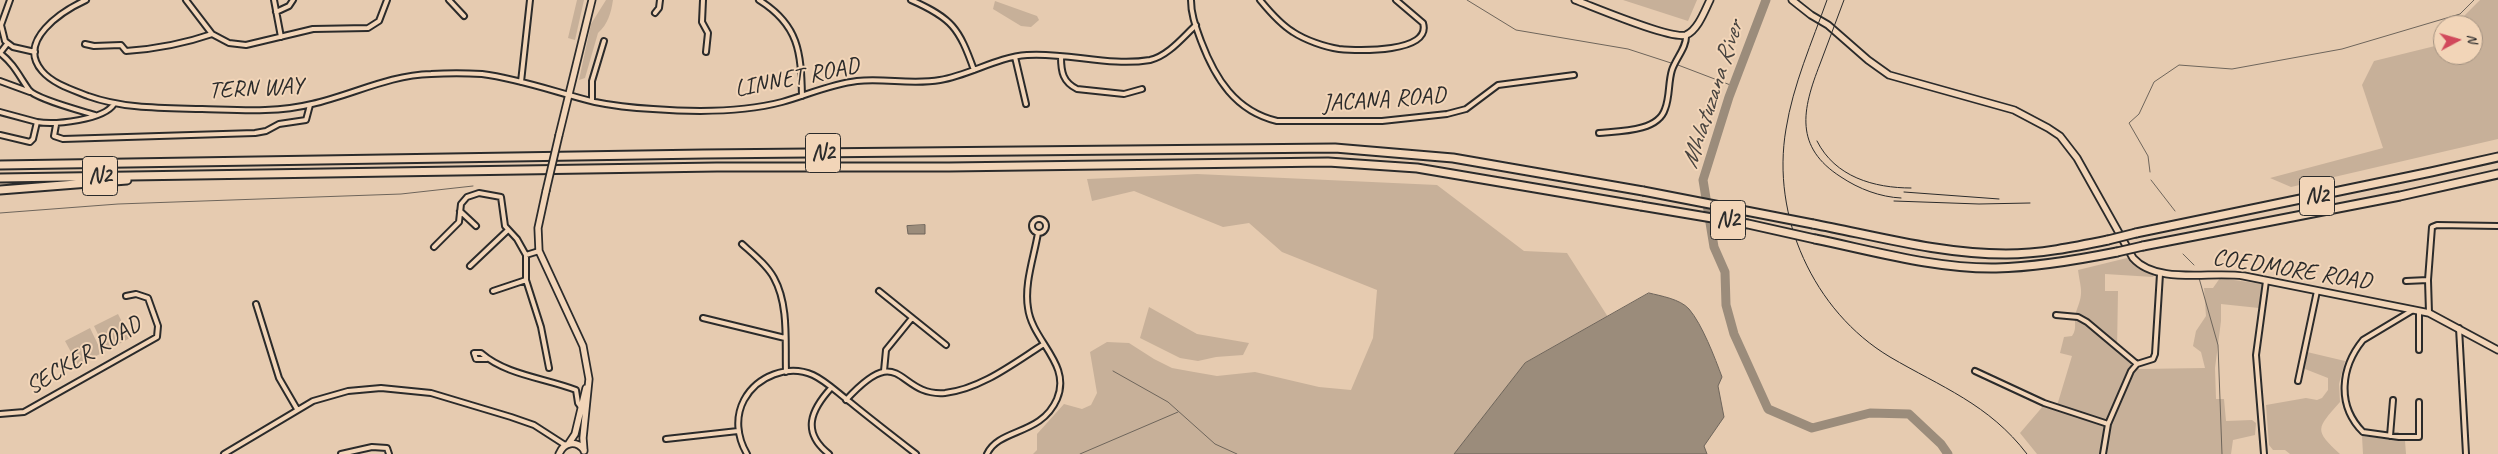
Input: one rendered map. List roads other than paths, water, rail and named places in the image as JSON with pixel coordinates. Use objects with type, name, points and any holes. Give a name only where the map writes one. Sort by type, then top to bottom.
[{"type":"highway","name":"N2","points":[[0,165],[714,154],[1335,148],[1453,158],[1643,191],[1920,245],[1971,252],[2006,254],[2042,252],[2108,240],[2388,182],[2498,157]]},
{"type":"highway","name":"N2","points":[[0,178],[1328,162],[1417,168],[1748,224],[1923,261],[1967,267],[1995,268],[2039,265],[2117,252],[2400,196],[2498,174]]},
{"type":"highway","points":[[0,190],[200,175]]},
{"type":"street","points":[[10,0],[1,25],[3,37],[7,44],[35,52],[40,36],[50,23],[86,0]]},
{"type":"street","points":[[186,0],[212,34],[229,43],[246,45],[313,29],[372,27],[379,21],[387,0]]},
{"type":"street","points":[[274,0],[281,37]]},
{"type":"street","points":[[276,12],[289,6],[293,0]]},
{"type":"street","points":[[449,0],[464,16]]},
{"type":"street","points":[[521,82],[530,0]]},
{"type":"street","points":[[584,452],[583,433],[589,389],[588,368],[578,334],[540,251],[538,228],[592,0]]},
{"type":"street","points":[[655,13],[659,8],[660,0]]},
{"type":"street","points":[[703,0],[702,22],[708,33],[706,52]]},
{"type":"street","points":[[759,0],[778,14],[796,40],[800,53],[802,96]]},
{"type":"street","points":[[911,0],[938,12],[954,26],[974,70]]},
{"type":"street","points":[[1191,0],[1196,25]]},
{"type":"street","points":[[1260,0],[1293,32],[1328,46],[1352,49],[1405,46],[1422,38],[1424,33],[1423,23],[1396,0]]},
{"type":"street","points":[[1575,0],[1671,34],[1686,34],[1695,26],[1710,0]]},
{"type":"street","name":"COEDMORE ROAD","points":[[1792,0],[1828,25],[1868,60],[1890,75],[2014,110],[2060,136],[2077,158],[2133,258],[2146,269],[2160,274],[2230,274],[2416,310],[2429,313],[2498,350]]},
{"type":"street","name":"LINNET ROAD","points":[[570,95],[592,101],[654,110],[748,108],[852,82],[918,83],[943,80],[1015,57],[1028,55],[1102,61],[1149,60],[1164,54],[1196,25]]},
{"type":"street","name":"JACANA ROAD","points":[[1196,25],[1220,82],[1247,109],[1265,118],[1277,121],[1382,121],[1447,114],[1466,109],[1498,84],[1574,75]]},
{"type":"street","points":[[85,44],[121,46],[126,51],[168,47],[212,34]]},
{"type":"street","points":[[1599,133],[1642,127],[1661,116],[1667,104],[1671,76],[1686,44],[1686,34]]},
{"type":"street","points":[[592,101],[592,82],[604,41]]},
{"type":"street","points":[[7,44],[0,53],[14,64],[30,92]]},
{"type":"street","name":"TERN WAY","points":[[35,52],[39,66],[52,80],[80,93],[114,104],[139,107],[286,109],[310,105],[385,82],[421,74],[483,74],[570,95]]},
{"type":"street","points":[[1015,57],[1026,104]]},
{"type":"street","points":[[1061,57],[1063,76],[1071,86],[1077,89],[1124,94],[1142,89]]},
{"type":"street","points":[[0,81],[63,106],[96,115]]},
{"type":"street","points":[[0,112],[56,125],[96,115],[110,109],[114,104]]},
{"type":"street","points":[[56,125],[55,137],[75,140],[255,133],[266,131],[281,123],[306,120],[310,105]]},
{"type":"street","points":[[0,135],[31,141],[37,122]]},
{"type":"street","points":[[434,247],[458,222],[464,200],[472,194],[502,197],[504,222],[508,230],[518,239],[526,255],[526,280],[541,327],[549,368]]},
{"type":"street","points":[[460,211],[476,226]]},
{"type":"street","points":[[2429,313],[2428,280],[2431,229],[2433,226],[2498,226]]},
{"type":"street","points":[[470,266],[508,230]]},
{"type":"street","points":[[987,454],[997,442],[1037,424],[1051,410],[1057,400],[1059,374],[1052,355],[1031,322],[1027,301],[1038,233]]},
{"type":"street","points":[[742,244],[769,271],[777,284],[782,300],[786,372]]},
{"type":"street","points":[[526,255],[540,251]]},
{"type":"street","points":[[2103,454],[2108,424],[2127,379],[2137,364],[2148,361],[2155,354],[2160,274]]},
{"type":"street","points":[[493,291],[526,280]]},
{"type":"street","points":[[2264,454],[2256,355],[2266,280]]},
{"type":"street","points":[[2406,281],[2428,280]]},
{"type":"street","points":[[878,291],[946,345]]},
{"type":"street","points":[[2298,382],[2317,291]]},
{"type":"street","name":"SECKER ROAD","points":[[0,414],[24,412],[157,337],[158,326],[148,298],[136,294],[126,296]]},
{"type":"street","points":[[256,304],[280,378],[297,409]]},
{"type":"street","points":[[2419,350],[2416,310],[2364,340],[2358,347],[2344,378],[2345,402],[2360,428],[2368,433],[2420,437],[2419,402]]},
{"type":"street","points":[[2056,314],[2078,317],[2087,322],[2137,364]]},
{"type":"street","points":[[703,318],[785,338]]},
{"type":"street","points":[[884,371],[886,350],[912,318]]},
{"type":"street","points":[[2459,328],[2466,454]]},
{"type":"street","points":[[846,400],[864,380],[884,371],[902,376],[930,392],[947,393],[977,384],[1044,344]]},
{"type":"street","points":[[487,359],[576,390],[578,404],[581,407]]},
{"type":"street","points":[[564,448],[574,437],[588,368]]},
{"type":"street","points":[[1975,371],[2001,385],[2064,411],[2108,424]]},
{"type":"street","points":[[747,454],[738,431],[740,412],[751,390],[766,378],[786,372],[799,372],[813,375],[916,454]]},
{"type":"street","points":[[224,454],[297,409],[313,402],[348,391],[380,388],[408,389],[431,393],[527,422],[555,438],[564,448]]},
{"type":"street","points":[[829,454],[817,441],[812,426],[816,408],[831,388]]},
{"type":"street","points":[[2390,436],[2393,400]]},
{"type":"street","points":[[666,439],[738,431]]},
{"type":"street","points":[[564,448],[579,445],[584,452]]},
{"type":"street","points":[[341,454],[380,446],[387,448],[389,454]]},
{"type":"waterway","points":[[1467,0],[1516,30],[1628,49],[1671,63]]},
{"type":"waterway","name":"Mhlatuzana River","points":[[1766,0],[1729,97],[1703,180],[1714,247],[1725,272],[1726,305],[1734,334],[1768,409],[1812,428],[1870,413],[1909,414],[1941,444],[1948,454]]},
{"type":"waterway","points":[[2150,172],[2148,156],[2129,123],[2139,114],[2154,82],[2179,65],[2232,69],[2342,49],[2460,14],[2474,0]]},
{"type":"waterway","points":[[1678,65],[1733,86]]},
{"type":"waterway","points":[[2151,180],[2175,211]]},
{"type":"waterway","points":[[0,213],[118,204],[401,194],[473,186]]},
{"type":"waterway","points":[[2183,254],[2194,265]]},
{"type":"waterway","points":[[2199,278],[2218,345],[2222,454]]},
{"type":"waterway","points":[[1113,371],[1168,402],[1215,444],[1237,454]]},
{"type":"waterway","points":[[1080,454],[1178,412]]},
{"type":"railway","points":[[1827,0],[1793,96],[1786,129],[1783,162],[1785,195],[1792,227],[1804,258],[1819,288],[1839,314],[1863,338],[1890,357],[1980,409],[1997,422],[2027,454]]},
{"type":"railway","points":[[1844,0],[1809,97],[1806,112],[1809,140],[1815,153],[1841,177],[1870,192],[1901,198]]},
{"type":"railway","points":[[1817,141],[1834,164],[1845,172],[1870,183],[1911,188]]},
{"type":"railway","points":[[1904,192],[1999,199]]},
{"type":"railway","points":[[1894,201],[1979,204],[2030,203]]}]
